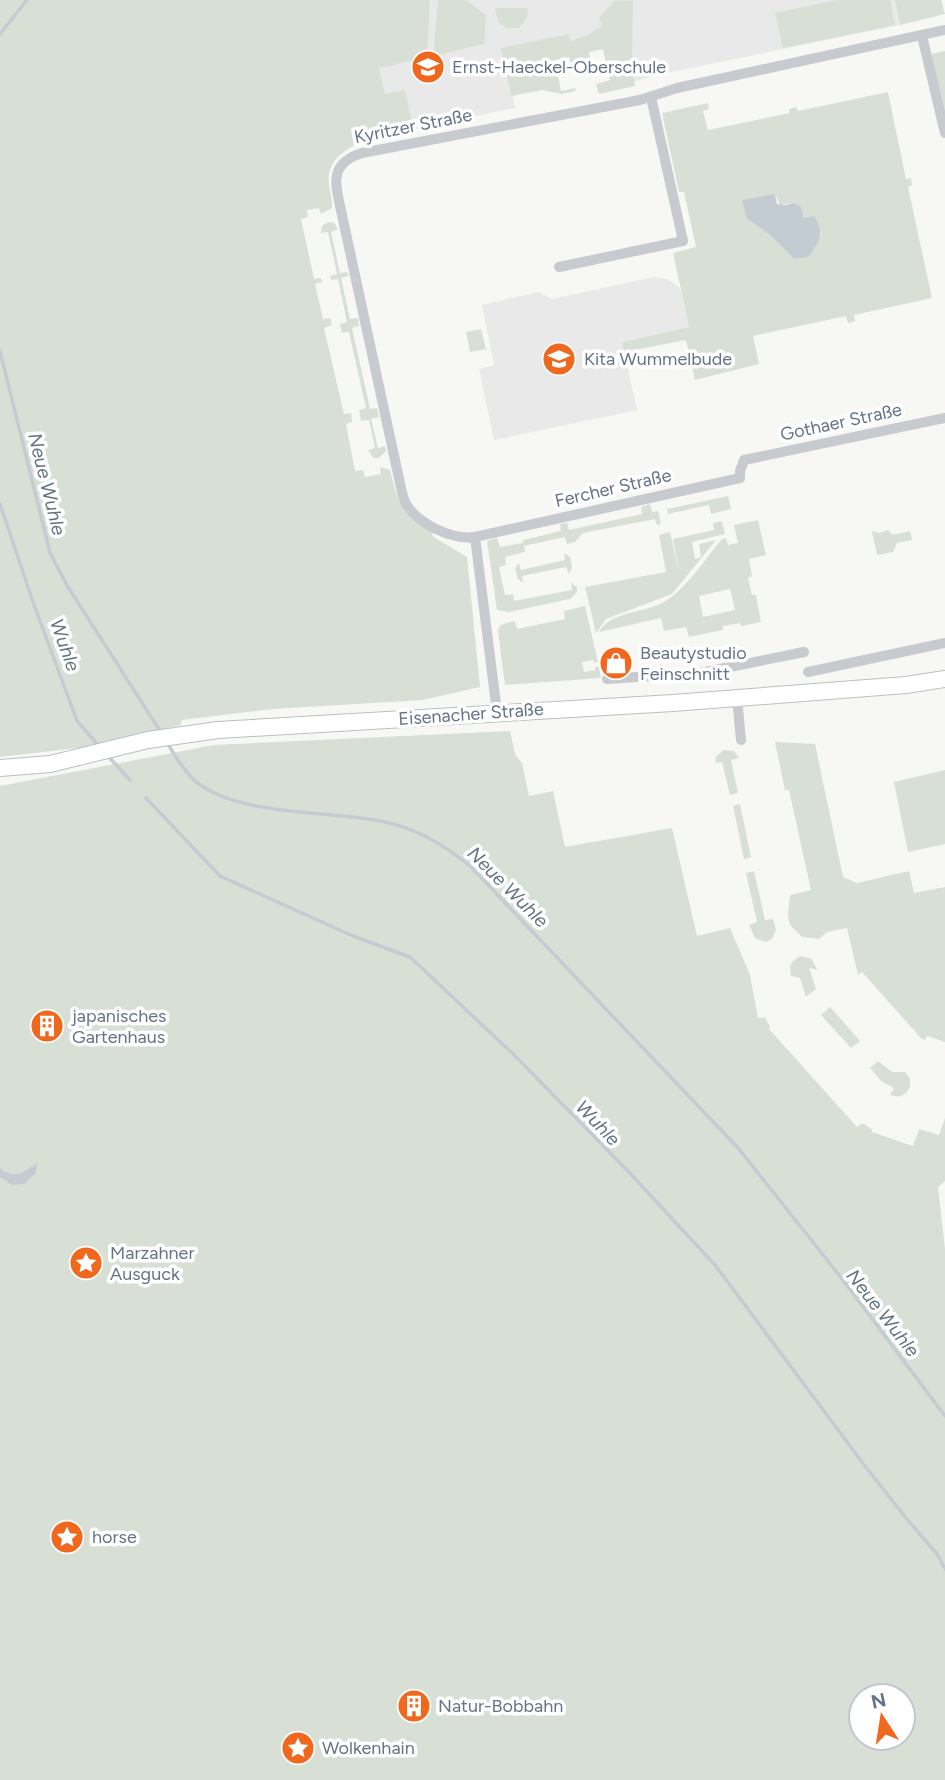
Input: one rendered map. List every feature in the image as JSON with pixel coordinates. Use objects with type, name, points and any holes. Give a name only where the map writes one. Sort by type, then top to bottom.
[{"type":"street","name":"Kyritzer Straße","points":[[475,537],[461,539],[448,535],[416,515],[406,504],[341,215],[335,177],[348,157],[651,97],[679,88],[945,30]]},
{"type":"street","points":[[922,36],[945,133]]},
{"type":"street","points":[[559,267],[683,242],[651,97]]},
{"type":"street","name":"Gothaer Straße","points":[[744,460],[945,418]]},
{"type":"street","name":"Fercher Straße","points":[[475,537],[740,478],[744,460]]},
{"type":"street","points":[[475,537],[497,712]]},
{"type":"street","points":[[808,672],[945,643]]},
{"type":"street","points":[[607,679],[700,673],[804,652]]},
{"type":"street","name":"Eisenacher Straße","points":[[0,768],[50,764],[183,734],[737,698],[906,685],[945,679]]},
{"type":"street","points":[[737,698],[741,740]]},
{"type":"shaded area","points":[[0,0],[430,0],[427,57],[379,68],[385,94],[405,90],[412,123],[392,128],[393,133],[346,150],[332,165],[329,174],[332,208],[321,214],[319,208],[307,210],[308,217],[301,219],[314,279],[321,278],[322,282],[315,284],[323,319],[330,318],[332,325],[324,328],[344,414],[351,413],[352,422],[346,424],[355,471],[363,470],[365,477],[381,474],[380,467],[390,470],[399,501],[408,513],[433,532],[432,536],[467,557],[480,687],[423,700],[273,709],[182,720],[181,725],[86,747],[0,757]]},
{"type":"shaded area","name":"Ernst-Haeckel-Oberschule","points":[[334,0],[895,0],[900,25],[661,74],[625,84],[623,45],[504,56],[515,108],[393,133],[380,73]]},
{"type":"shaded area","points":[[438,0],[466,0],[486,15],[484,44],[433,56]]},
{"type":"shaded area","points":[[615,0],[633,1],[632,67],[635,86],[599,94],[596,84],[610,80],[603,49],[589,52],[591,59],[571,63],[569,57],[555,60],[561,91],[576,88],[575,91],[562,94],[542,90],[512,96],[501,48],[569,34],[570,41],[588,35],[603,25],[599,18]]},
{"type":"shaded area","points":[[836,0],[890,0],[895,25],[783,48],[775,13]]},
{"type":"shaded area","points":[[895,0],[941,0],[945,14],[900,25]]},
{"type":"shaded area","points":[[495,8],[528,8],[527,18],[519,28],[506,28],[498,22]]},
{"type":"shaded area","points":[[945,51],[945,115],[931,54]]},
{"type":"shaded area","points":[[888,92],[906,179],[911,178],[912,185],[908,187],[932,298],[854,315],[855,321],[848,323],[846,316],[753,336],[759,364],[695,380],[686,340],[624,352],[622,342],[689,327],[673,253],[696,247],[684,192],[679,192],[662,113],[708,103],[709,109],[703,111],[708,130],[790,113],[789,109],[796,107],[798,111]],"holes":[[[775,194],[780,205],[793,203],[801,206],[804,218],[821,234],[814,250],[794,259],[770,235],[747,219]]]},
{"type":"shaded area","points":[[775,194],[777,204],[793,203],[801,206],[804,218],[814,216],[820,237],[808,257],[794,259],[770,235],[747,219],[742,200]]},
{"type":"shaded area","points":[[328,222],[334,223],[338,229],[331,232],[340,273],[347,272],[349,276],[341,278],[350,319],[358,318],[359,326],[352,328],[370,409],[377,408],[379,417],[371,419],[378,448],[385,446],[386,451],[379,458],[373,458],[368,450],[375,448],[369,420],[361,421],[359,410],[366,408],[349,332],[342,333],[340,324],[347,322],[338,279],[331,280],[330,276],[337,274],[328,232],[321,233],[322,226]]},
{"type":"shaded area","name":"Kita Wummelbude","points":[[654,277],[669,280],[680,288],[689,327],[622,342],[637,410],[494,440],[479,369],[494,365],[482,305],[538,292],[552,299]]},
{"type":"shaded area","points":[[481,329],[486,349],[470,352],[466,332]]},
{"type":"shaded area","points":[[728,496],[731,509],[711,514],[709,505],[668,514],[667,509]]},
{"type":"shaded area","points":[[650,504],[652,512],[658,511],[661,524],[657,525],[655,519],[583,533],[575,542],[567,544],[565,537],[524,546],[525,552],[505,557],[506,565],[499,567],[505,595],[513,594],[514,601],[572,590],[571,583],[577,587],[577,592],[570,599],[509,612],[497,610],[487,541],[497,538],[500,547],[523,543],[523,540],[561,531],[560,524],[567,523],[569,530],[642,514],[641,507]]},
{"type":"shaded area","points":[[758,520],[766,555],[749,559],[752,576],[748,578],[752,595],[756,595],[761,622],[723,626],[723,630],[689,637],[686,627],[664,631],[661,618],[599,632],[610,620],[670,598],[722,539],[726,538],[728,545],[738,543],[734,525]],"holes":[[[730,589],[735,610],[703,617],[699,596]]]},
{"type":"shaded area","points":[[722,521],[725,534],[692,542],[695,559],[701,557],[699,544],[716,540],[672,594],[606,619],[596,633],[585,587],[666,572],[659,535],[670,532],[679,572],[673,539],[714,530],[713,523]]},
{"type":"shaded area","points":[[888,530],[892,535],[910,531],[912,540],[897,543],[893,552],[877,555],[872,531],[879,533]]},
{"type":"shaded area","points":[[564,553],[570,557],[572,568],[569,574],[566,567],[522,576],[523,583],[518,579],[515,568],[519,563],[521,570],[565,560]]},
{"type":"shaded area","points":[[585,606],[598,662],[582,662],[584,672],[599,667],[601,678],[505,685],[498,631],[500,625],[515,621],[517,629],[565,619],[564,611]]},
{"type":"shaded area","points":[[510,731],[515,754],[522,763],[529,796],[553,791],[565,847],[672,828],[697,936],[730,928],[750,975],[758,1018],[765,1017],[769,1029],[857,1127],[862,1123],[872,1129],[872,1132],[913,1146],[919,1129],[939,1135],[945,1118],[945,1181],[938,1187],[945,1249],[945,1780],[0,1780],[0,786],[214,745]]},
{"type":"shaded area","points":[[775,742],[815,744],[843,877],[857,883],[909,871],[914,893],[945,887],[945,1042],[927,1036],[925,1040],[921,1038],[862,972],[858,975],[847,928],[827,932],[819,939],[802,937],[790,925],[790,895],[811,890],[789,790],[785,790]]},
{"type":"shaded area","points":[[723,750],[734,751],[739,758],[731,760],[738,793],[730,795],[722,762],[715,763],[716,757]]},
{"type":"shaded area","points":[[945,770],[945,844],[908,852],[894,782]]},
{"type":"shaded area","points":[[740,804],[751,857],[744,859],[733,806]]},
{"type":"shaded area","points":[[754,871],[765,920],[773,919],[776,930],[772,939],[766,942],[755,938],[749,925],[757,922],[746,873]]},
{"type":"shaded area","points":[[800,956],[812,959],[817,970],[809,968],[816,989],[806,997],[800,978],[791,976],[790,966]]},
{"type":"shaded area","points":[[830,1007],[860,1041],[851,1048],[821,1015]]},
{"type":"shaded area","points":[[878,1061],[892,1072],[905,1072],[910,1079],[910,1087],[904,1094],[890,1095],[894,1088],[881,1081],[870,1068]]},
{"type":"shaded area","points":[[37,1163],[36,1173],[24,1184],[12,1185],[0,1177],[0,1168],[9,1174],[18,1174]]},
{"type":"waterway","name":"Neue Wuhle","points":[[0,34],[27,0]]},
{"type":"waterway","name":"Neue Wuhle","points":[[0,351],[50,553],[68,587],[162,734]]},
{"type":"waterway","name":"Wuhle","points":[[0,504],[77,721],[99,746]]},
{"type":"waterway","name":"Neue Wuhle","points":[[166,741],[190,776],[212,792],[259,806],[363,818],[397,825],[430,839],[470,866],[739,1149],[843,1280],[945,1416]]},
{"type":"waterway","name":"Wuhle","points":[[107,755],[130,780]]},
{"type":"waterway","name":"Wuhle","points":[[146,798],[220,876],[353,936],[410,957],[513,1054],[628,1171],[715,1265],[865,1466],[937,1554],[945,1569]]},
{"type":"place","name":"Ernst-Haeckel-Oberschule","points":[[428,67]]},
{"type":"place","name":"Kita Wummelbude","points":[[559,359]]},
{"type":"place","name":"Beautystudio Feinschnitt","points":[[616,663]]},
{"type":"place","name":"japanisches Gartenhaus","points":[[47,1026]]},
{"type":"place","name":"Marzahner Ausguck","points":[[86,1263]]},
{"type":"place","name":"horse","points":[[67,1537]]},
{"type":"place","name":"Natur-Bobbahn","points":[[414,1706]]},
{"type":"place","name":"Wolkenhain","points":[[298,1748]]}]
